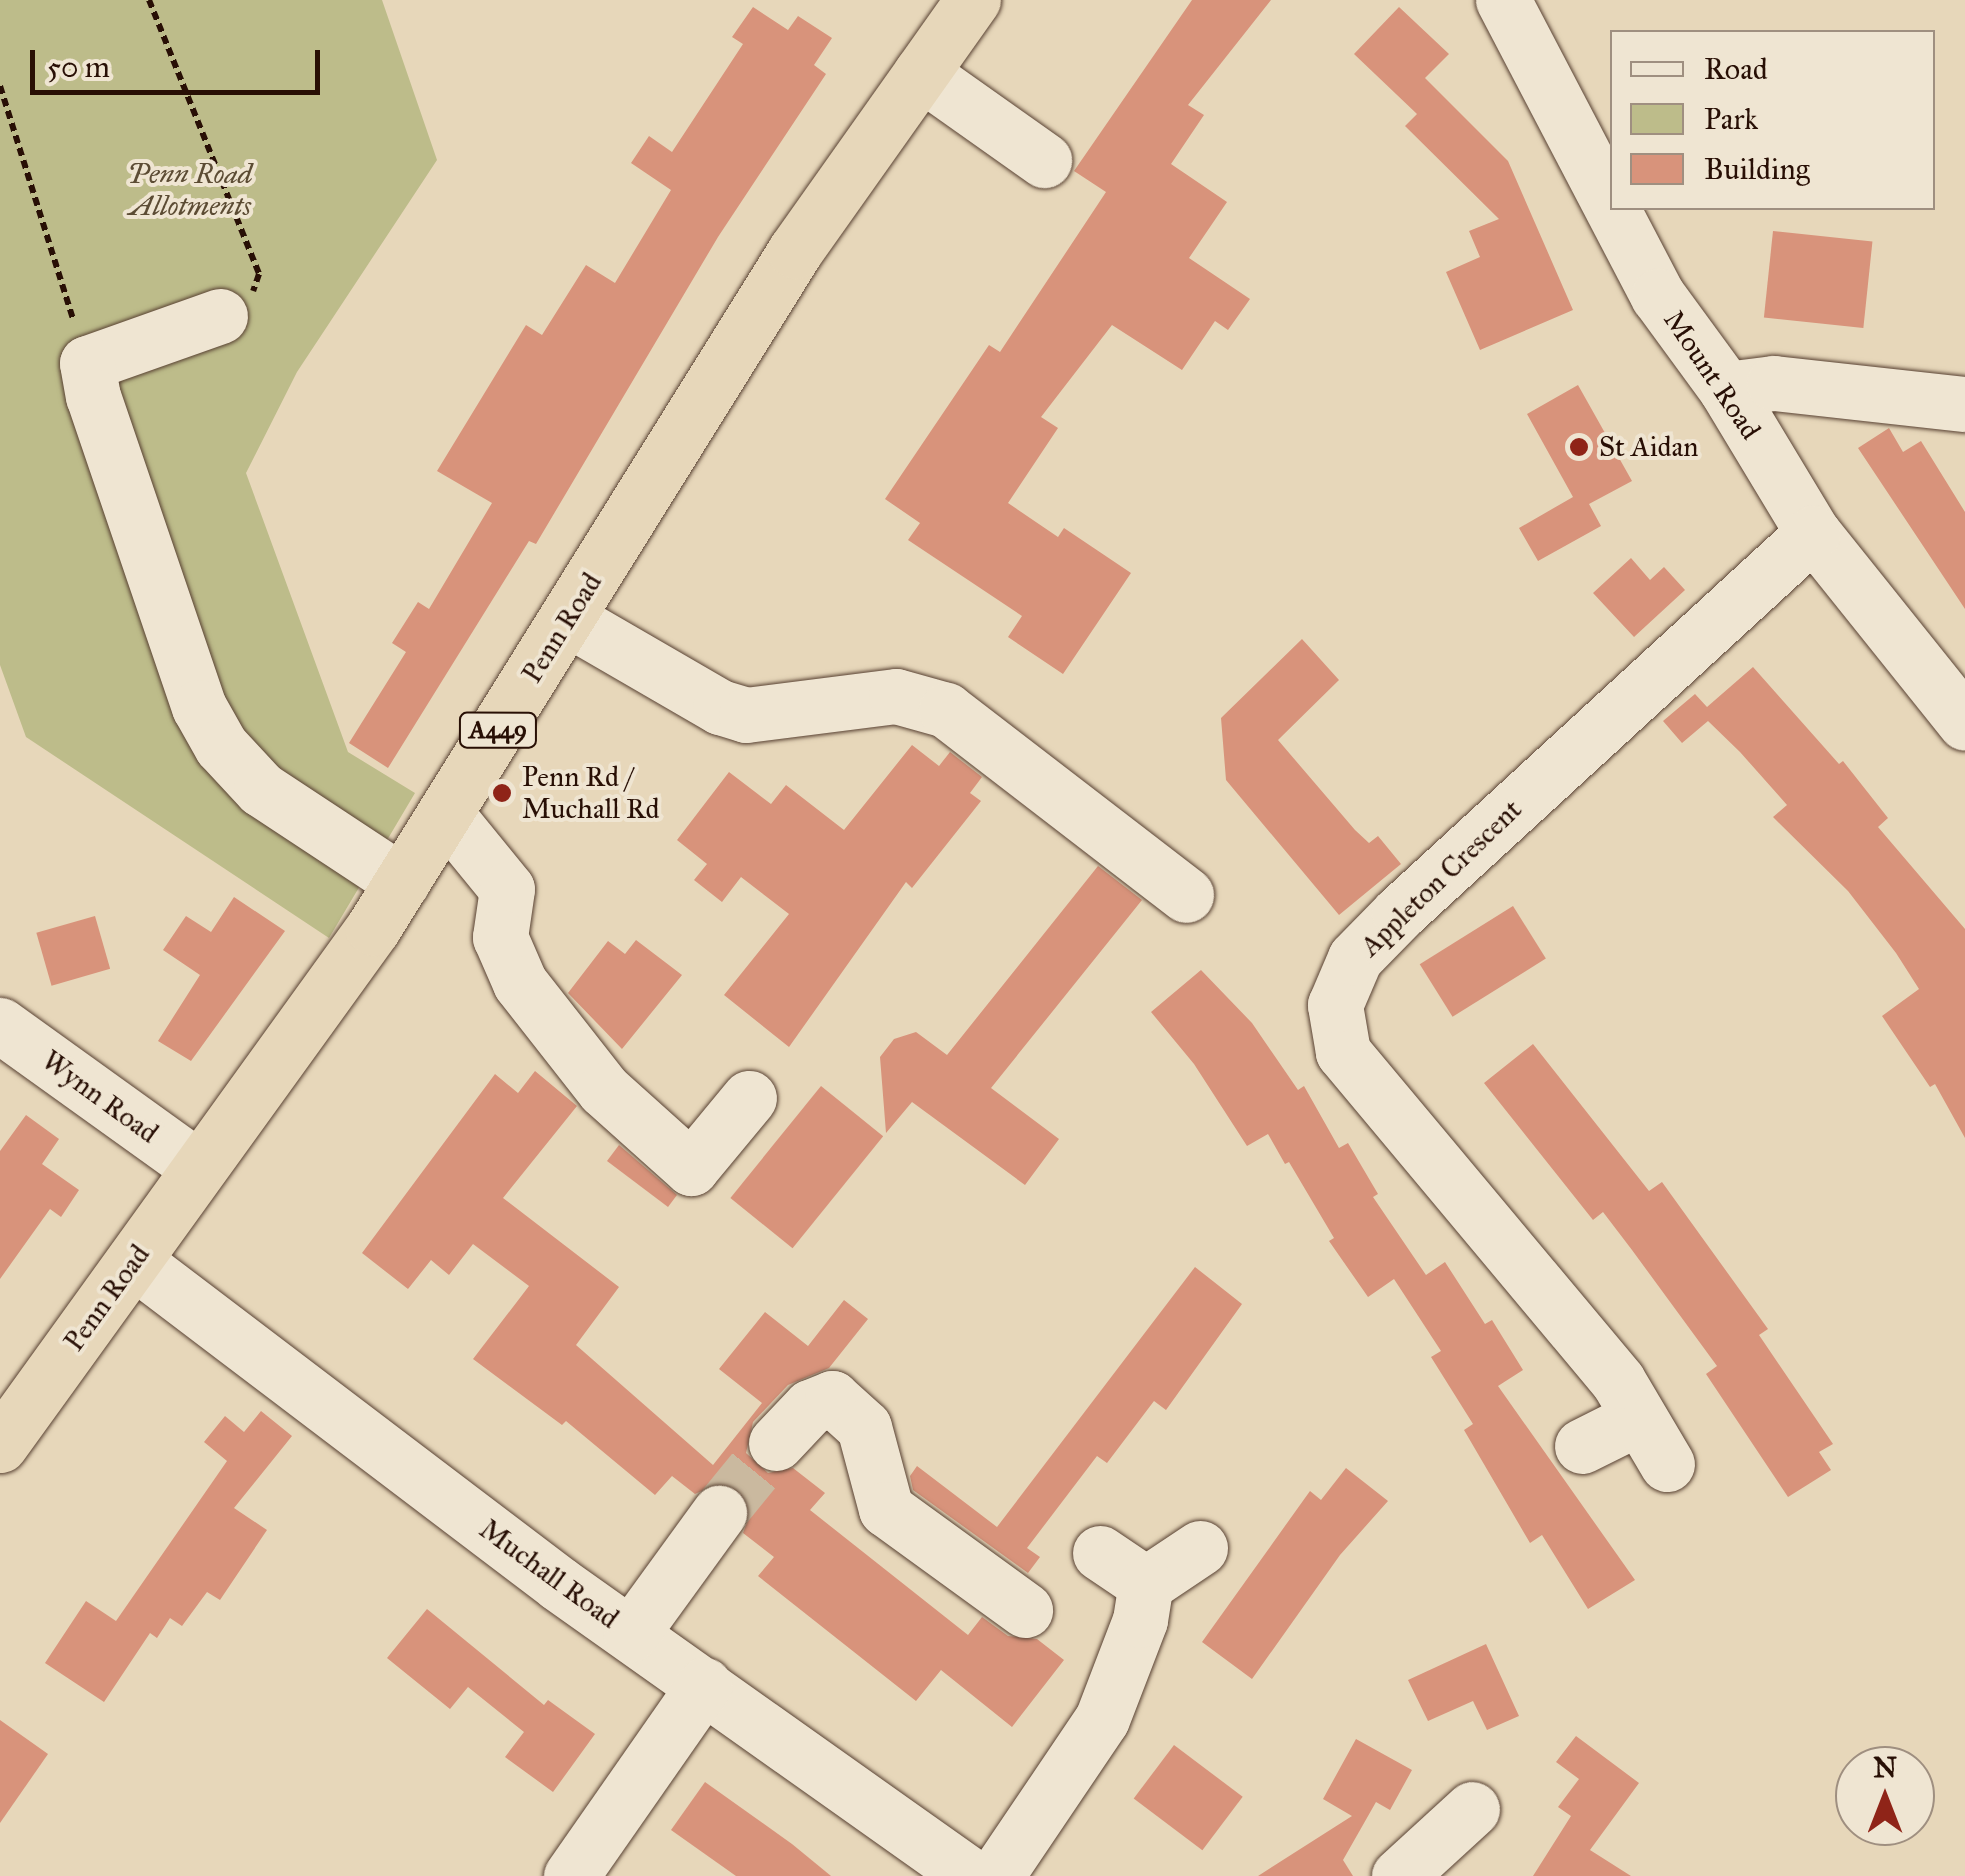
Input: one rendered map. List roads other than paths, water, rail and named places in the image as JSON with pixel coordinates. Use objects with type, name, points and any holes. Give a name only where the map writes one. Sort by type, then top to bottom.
[{"type":"highway","name":"Penn Road","points":[[0,1445],[135,1262],[402,882],[795,250],[973,0]]},
{"type":"street","name":"Mount Road","points":[[1503,0],[1610,204]]},
{"type":"street","points":[[922,73],[1044,160]]},
{"type":"street","name":"Mount Road","points":[[1613,210],[1658,296],[1726,389],[1813,533],[1965,723]]},
{"type":"street","points":[[220,316],[87,363],[200,706],[220,746],[262,789],[402,882]]},
{"type":"street","points":[[1726,389],[1774,383],[1965,404]]},
{"type":"street","name":"Appleton Crescent","points":[[1667,1464],[1618,1382],[1343,1052],[1335,1005],[1355,958],[1399,913],[1813,533]]},
{"type":"street","points":[[568,619],[746,715],[896,696],[946,710],[1186,895]]},
{"type":"street","points":[[446,813],[507,889],[500,937],[520,984],[604,1090],[691,1168],[749,1098]]},
{"type":"street","name":"Wynn Road","points":[[0,1025],[200,1168]]},
{"type":"street","name":"Muchall Road","points":[[135,1262],[631,1634],[972,1876]]},
{"type":"street","points":[[776,1443],[810,1406],[832,1398],[864,1427],[886,1509],[1025,1610]]},
{"type":"street","points":[[1582,1446],[1638,1418]]},
{"type":"street","points":[[631,1634],[719,1514]]},
{"type":"street","points":[[996,1876],[1102,1719],[1140,1620],[1146,1584],[1200,1548]]},
{"type":"street","points":[[1100,1553],[1146,1584]]},
{"type":"street","points":[[571,1876],[704,1686]]},
{"type":"street","points":[[1399,1876],[1472,1809]]},
{"type":"tunnel","points":[[719,1513],[776,1443]]},
{"type":"place","name":"St Aidan","points":[[1579,447]]},
{"type":"place","name":"Penn Rd / Muchall Rd","points":[[502,793]]},
{"type":"park label","name":"Penn Road Allotments","points":[[190,190]]}]
